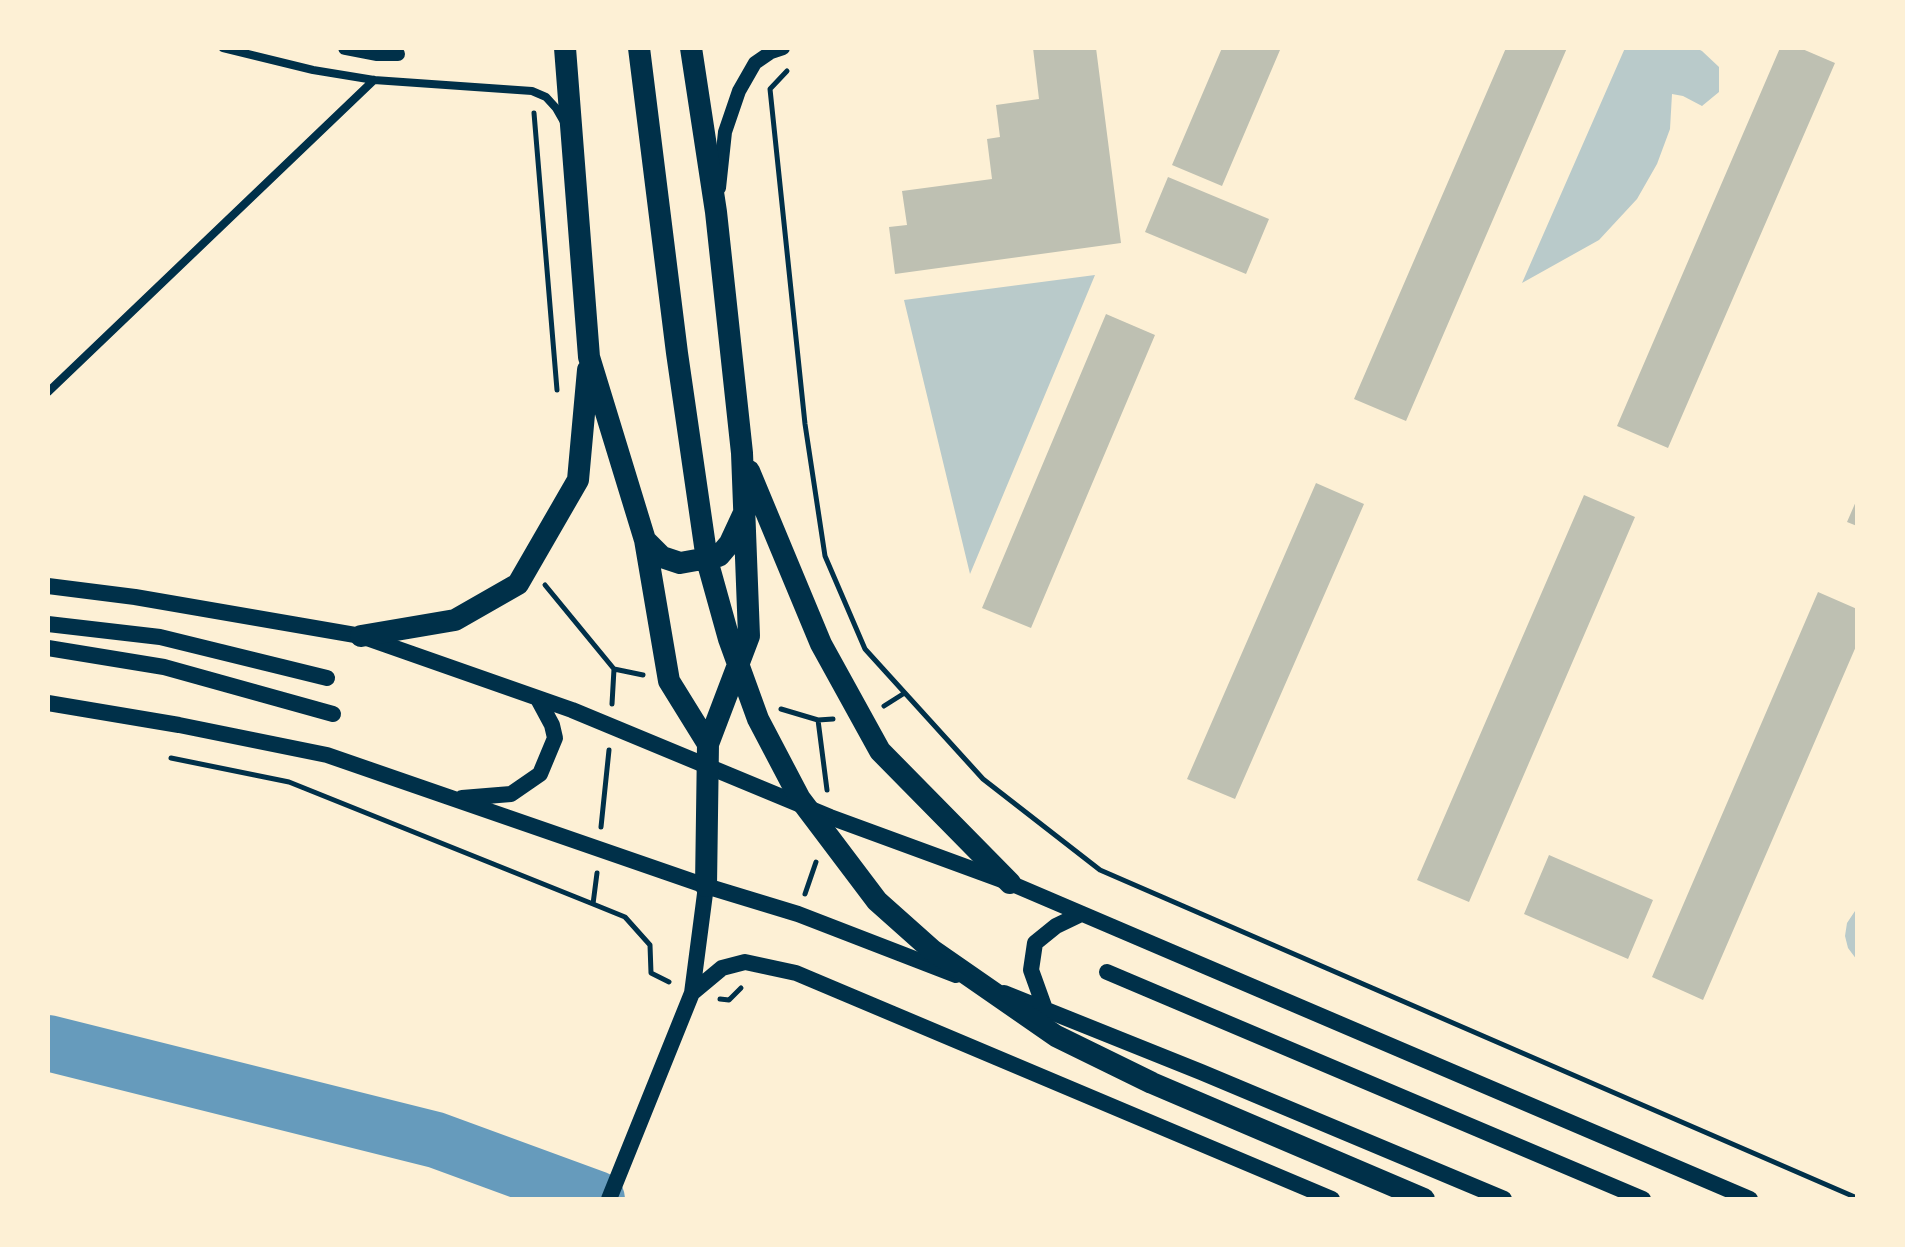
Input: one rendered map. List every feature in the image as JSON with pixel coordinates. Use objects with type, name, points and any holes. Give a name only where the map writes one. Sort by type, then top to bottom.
[{"type":"highway","points":[[361,636],[455,620],[518,584],[578,480],[589,357],[565,48]]},
{"type":"highway","points":[[639,48],[677,353],[707,560],[729,639],[758,719],[800,799],[877,901],[932,950],[1056,1036],[1152,1083],[1424,1199]]},
{"type":"highway","points":[[691,48],[716,212],[742,453],[749,636],[708,744],[706,886]]},
{"type":"highway","points":[[589,357],[645,540],[669,681],[708,744]]},
{"type":"highway","points":[[742,453],[821,644],[880,751],[1010,883]]},
{"type":"highway","points":[[645,540],[662,557],[680,563],[719,556],[730,543],[745,510]]},
{"type":"main road","points":[[48,586],[135,597],[361,636],[572,710],[830,817],[1010,883],[1750,1199]]},
{"type":"main road","points":[[48,624],[160,637],[327,678]]},
{"type":"main road","points":[[48,648],[164,667],[333,714]]},
{"type":"main road","points":[[452,799],[511,794],[540,774],[555,738],[552,725],[538,699]]},
{"type":"main road","points":[[48,703],[327,755],[706,886],[798,914],[1045,1009],[1504,1199]]},
{"type":"main road","points":[[609,1199],[692,993],[706,886]]},
{"type":"main road","points":[[1045,1009],[1031,970],[1035,943],[1056,926],[1081,914]]},
{"type":"main road","points":[[692,993],[722,968],[745,962],[796,973],[1332,1199]]},
{"type":"main road","points":[[1107,972],[1643,1199]]},
{"type":"street","points":[[223,48],[313,70],[374,80],[532,91],[546,97],[556,108],[571,135]]},
{"type":"street","points":[[345,48],[376,54],[398,54]]},
{"type":"street","points":[[716,212],[725,132],[739,91],[755,63],[783,48]]},
{"type":"street","points":[[48,392],[374,80]]},
{"type":"path","points":[[790,68],[770,89],[805,424],[825,556],[865,649],[983,779],[1100,870],[1857,1198]]},
{"type":"shaded area","points":[[1625,48],[1696,48],[1719,67],[1719,92],[1702,106],[1672,94],[1670,129],[1657,164],[1637,199],[1599,240],[1522,283]]},
{"type":"shaded area","points":[[1095,275],[1075,323],[970,574],[904,300]]},
{"type":"shaded area","points":[[1857,908],[1857,960],[1848,948],[1845,936],[1847,923]]},
{"type":"building","points":[[1033,48],[1096,48],[1121,243],[895,274],[889,227],[907,225],[902,191],[992,179],[987,139],[1000,137],[996,105],[1039,99]]},
{"type":"building","points":[[1222,48],[1280,50],[1222,186],[1172,165]]},
{"type":"building","points":[[1506,48],[1567,48],[1406,421],[1354,399]]},
{"type":"building","points":[[1780,48],[1800,48],[1835,63],[1668,448],[1617,426]]},
{"type":"building","points":[[1168,177],[1269,219],[1246,274],[1145,232]]},
{"type":"building","points":[[1106,314],[1155,335],[1031,628],[982,608]]},
{"type":"building","points":[[1316,483],[1364,504],[1235,799],[1187,779]]},
{"type":"building","points":[[1584,495],[1635,517],[1469,902],[1417,880]]},
{"type":"building","points":[[1857,499],[1857,526],[1847,522]]},
{"type":"building","points":[[1818,592],[1857,609],[1857,644],[1703,1000],[1652,977]]},
{"type":"building","points":[[1549,855],[1653,900],[1628,959],[1524,914]]},
{"type":"waterway","points":[[48,1043],[436,1140],[597,1199]]}]
